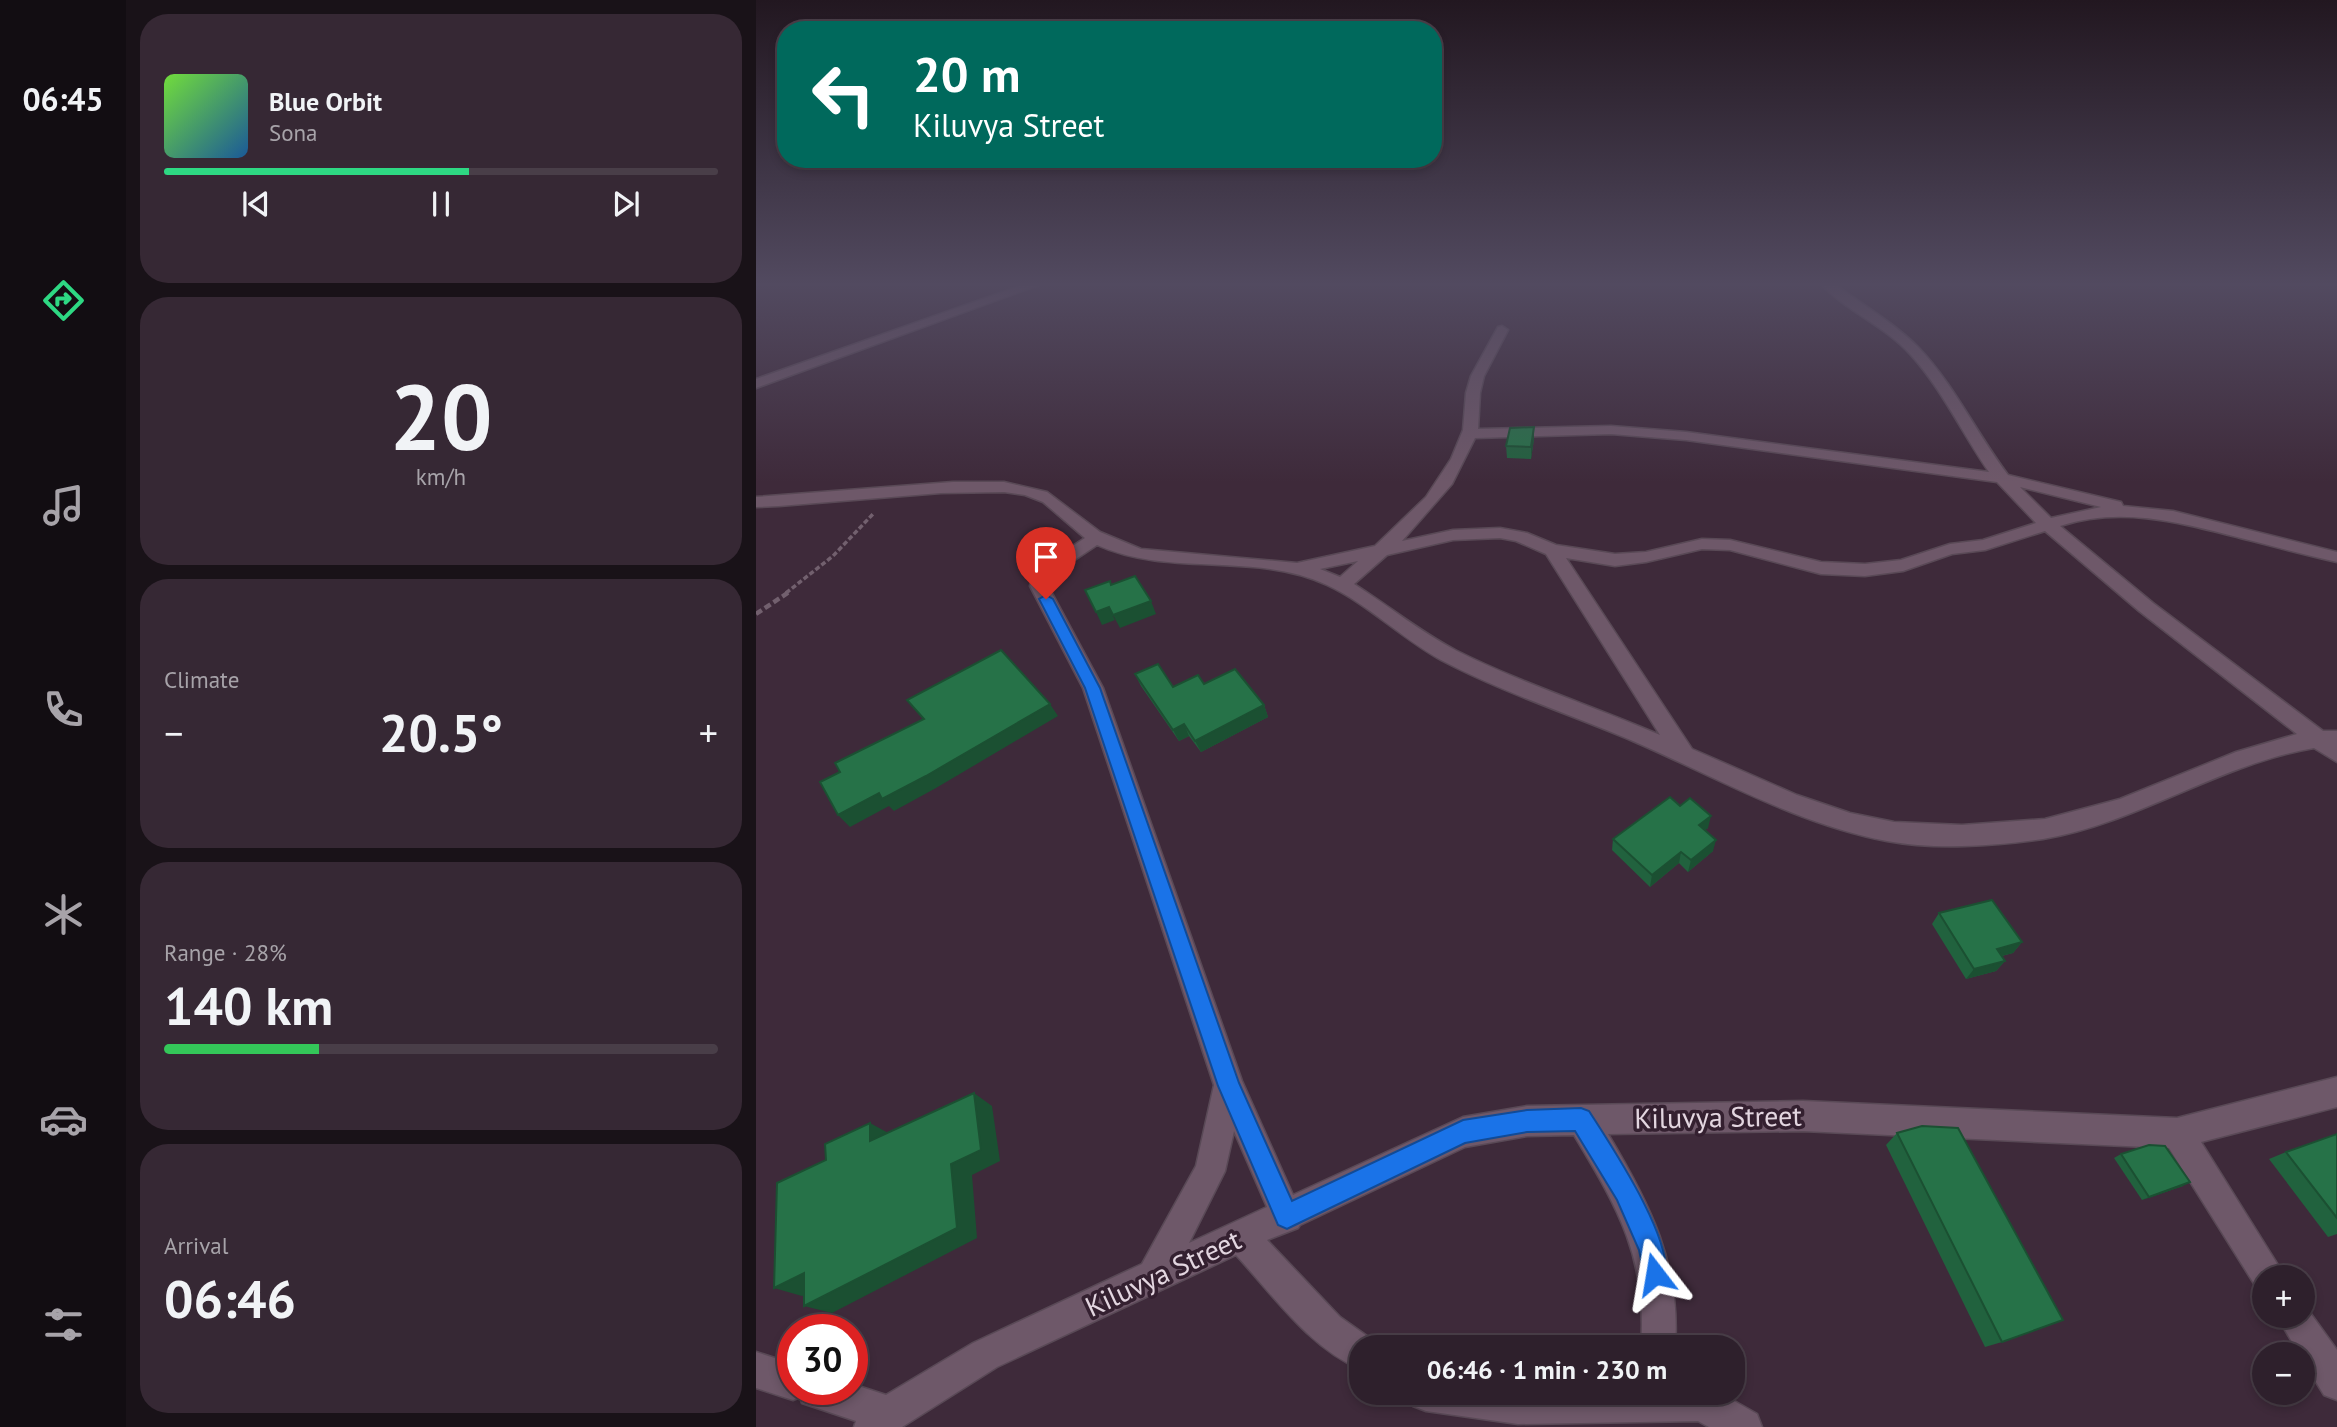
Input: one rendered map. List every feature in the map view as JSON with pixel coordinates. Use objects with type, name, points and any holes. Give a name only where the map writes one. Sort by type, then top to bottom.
[{"type":"street","points":[[756,384],[852,350]]},
{"type":"street","points":[[1342,585],[1436,499],[1469,434],[1474,393],[1488,350]]},
{"type":"street","points":[[1913,350],[1944,387],[1973,438],[2002,478],[2049,526],[2147,607],[2337,754]]},
{"type":"street","points":[[1469,434],[1611,430],[1686,436],[2002,478],[2337,556]]},
{"type":"street","points":[[756,502],[793,502],[979,485],[1014,489],[1042,495],[1096,538],[1139,554],[1297,569],[1318,574],[1342,585],[1422,640],[1501,680],[1582,710],[1806,809],[1884,831],[1978,837],[2067,826],[2147,799],[2232,763],[2315,738],[2337,739]]},
{"type":"street","points":[[1297,569],[1453,535],[1500,533],[1521,537],[1552,550],[1615,560],[1702,544],[1730,545],[1821,568],[1865,570],[1903,565],[1950,549],[1985,545],[2078,515],[2105,511],[2140,511]]},
{"type":"street","points":[[1096,538],[1040,575],[1039,586],[1093,688],[1229,1086],[1287,1217]]},
{"type":"street","points":[[1552,550],[1683,753]]},
{"type":"street","points":[[1153,1278],[1210,1171],[1229,1086]]},
{"type":"street","name":"Kiluvya Street","points":[[880,1420],[985,1355],[1287,1217],[1463,1132],[1527,1121],[1802,1116],[2177,1133],[2337,1093]]},
{"type":"street","points":[[1581,1119],[1625,1192],[1651,1250],[1662,1322],[1660,1335]]},
{"type":"street","points":[[2177,1133],[2262,1265]]},
{"type":"street","points":[[1242,1237],[1328,1329],[1349,1344]]},
{"type":"street","points":[[2302,1328],[2337,1382]]},
{"type":"street","points":[[756,1370],[777,1377]]},
{"type":"street","points":[[848,1405],[880,1420]]},
{"type":"street","points":[[1511,1405],[1535,1405]]},
{"type":"street","points":[[1707,1405],[1744,1427]]},
{"type":"path","points":[[756,614],[810,578],[844,549],[891,491]]},
{"type":"building","points":[[1534,427],[1531,447],[1506,446],[1510,428]]},
{"type":"building","points":[[1135,576],[1151,601],[1113,615],[1109,607],[1096,612],[1085,590],[1110,581],[1111,585]]},
{"type":"building","points":[[1001,650],[1050,704],[926,776],[882,799],[879,793],[838,815],[820,782],[840,772],[835,763],[924,719],[907,700]]},
{"type":"building","points":[[1158,664],[1173,687],[1198,675],[1204,684],[1235,669],[1264,705],[1195,741],[1184,724],[1173,730],[1135,674]]},
{"type":"building","points":[[1670,797],[1680,806],[1690,798],[1711,816],[1699,825],[1716,840],[1691,860],[1681,852],[1652,875],[1613,839]]},
{"type":"building","points":[[1992,900],[2022,942],[1997,949],[2005,961],[1974,969],[1939,913]]},
{"type":"building","points":[[974,1093],[981,1150],[951,1164],[957,1228],[804,1306],[804,1273],[774,1288],[777,1183],[826,1160],[825,1144],[870,1123],[870,1141]]},
{"type":"building","points":[[1922,1126],[1958,1128],[2063,1320],[2002,1342],[1897,1133]]},
{"type":"building","points":[[2337,1134],[2337,1218],[2286,1152]]},
{"type":"building","points":[[2149,1145],[2165,1146],[2190,1182],[2149,1197],[2121,1154]]},
{"type":"route","points":[[1046,599],[1093,688],[1229,1086],[1287,1217],[1463,1132],[1527,1121],[1581,1119],[1625,1192],[1651,1250],[1655,1274]]}]
